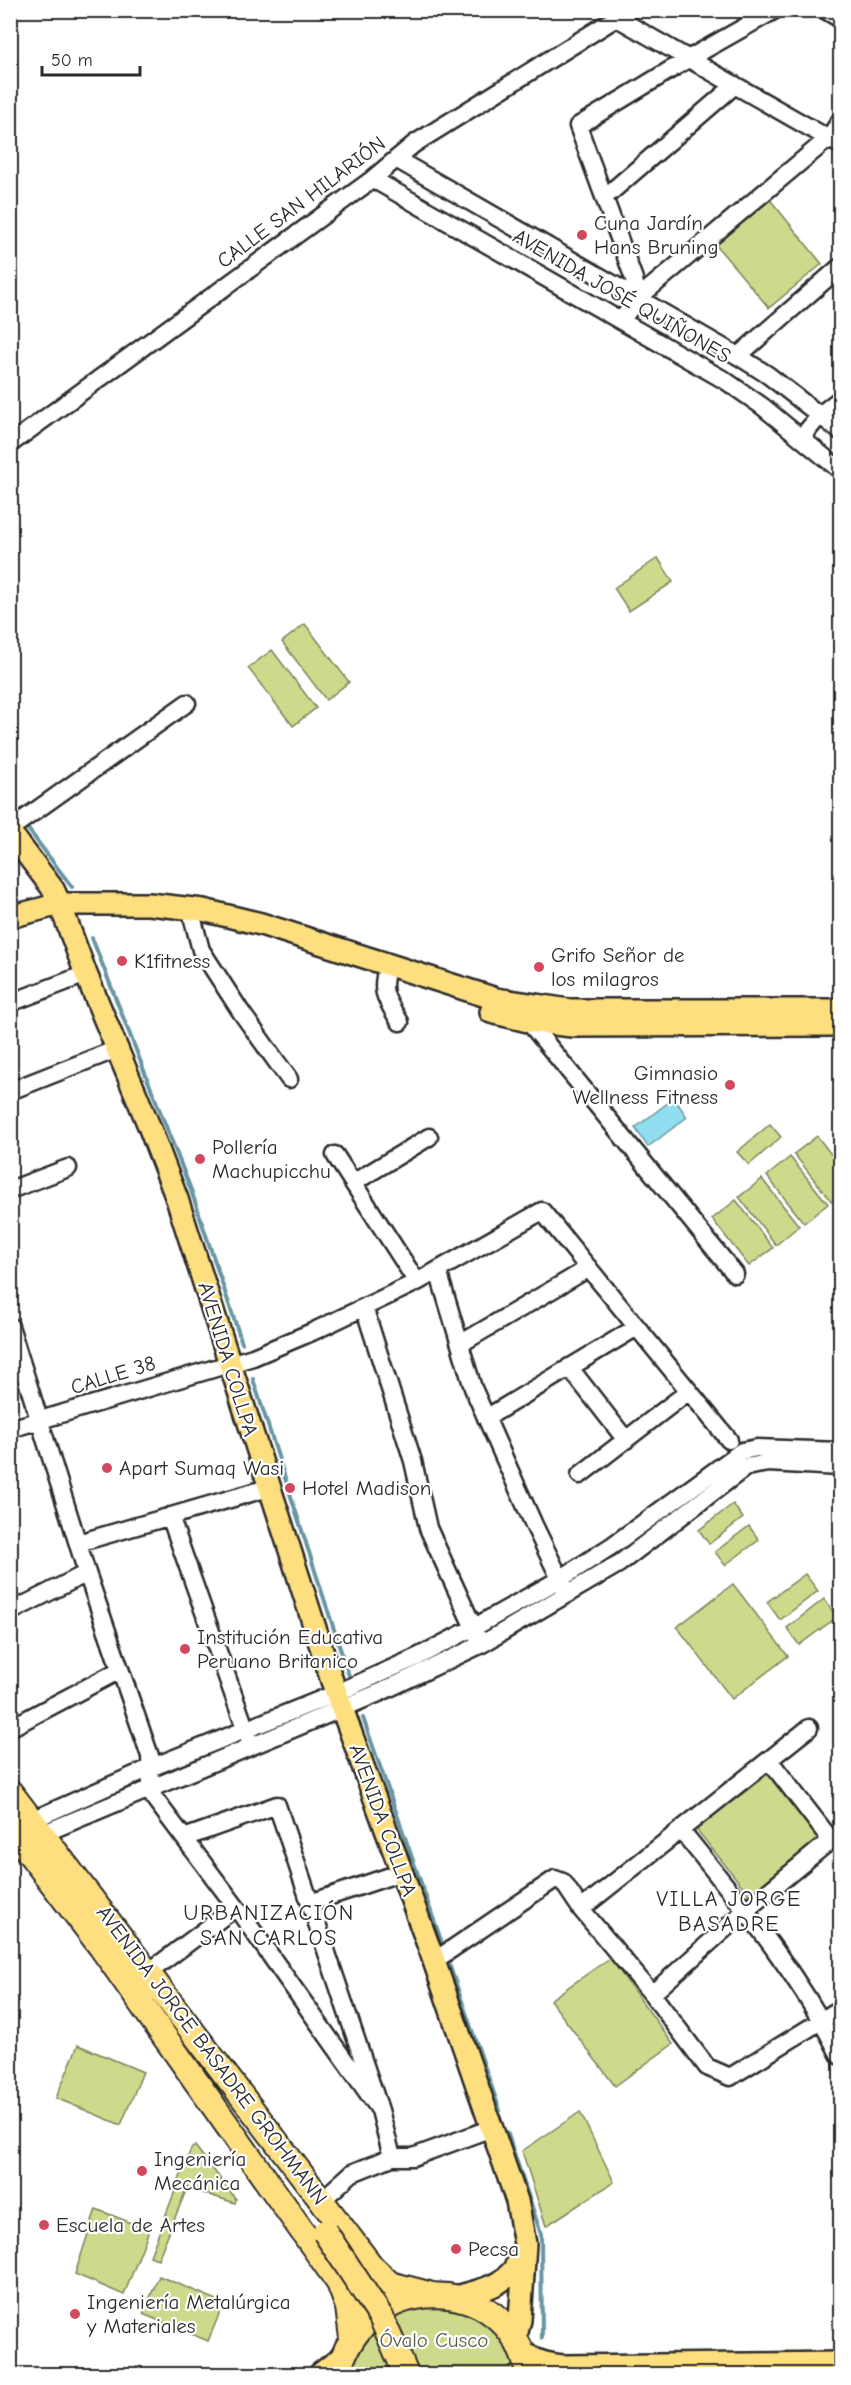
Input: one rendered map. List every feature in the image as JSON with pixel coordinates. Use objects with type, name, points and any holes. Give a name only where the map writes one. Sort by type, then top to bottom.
[{"type":"highway","name":"AVENIDA JORGE BASADRE GROHMANN","points":[[10,1792],[28,1828],[101,1947],[339,2283],[348,2307],[344,2357]]},
{"type":"highway","name":"AVENIDA JORGE BASADRE GROHMANN","points":[[28,1828],[149,1972],[214,2062],[380,2276],[400,2288],[429,2294]]},
{"type":"highway","points":[[214,2062],[381,2317],[406,2374]]},
{"type":"highway","points":[[199,2083],[325,2232]]},
{"type":"highway","points":[[344,2357],[363,2324],[386,2307],[411,2297],[429,2294],[456,2297],[483,2308],[495,2317],[517,2345],[528,2374]]},
{"type":"main road","name":"AVENIDA COLLPA","points":[[10,830],[53,889],[177,1199],[268,1488],[339,1700],[434,1961],[517,2201],[525,2244],[517,2345]]},
{"type":"main road","points":[[12,917],[62,909],[149,904],[194,914],[261,924],[386,972],[496,999],[530,1013],[607,1010],[835,1017]]},
{"type":"main road","points":[[456,2297],[483,2290],[506,2279],[520,2260],[525,2244]]},
{"type":"main road","points":[[517,2345],[532,2360],[546,2365],[562,2366],[840,2363]]},
{"type":"main road","points":[[320,2374],[344,2357]]},
{"type":"street","points":[[637,299],[634,279],[578,126],[688,59],[775,10]]},
{"type":"street","points":[[825,10],[840,19]]},
{"type":"street","points":[[623,14],[688,59],[835,142]]},
{"type":"street","name":"CALLE SAN HILARIÓN","points":[[10,444],[370,181],[414,144],[623,14]]},
{"type":"street","points":[[605,197],[735,85]]},
{"type":"street","points":[[621,321],[637,299],[835,142],[840,121]]},
{"type":"street","name":"AVENIDA JOSÉ QUIÑONES","points":[[396,159],[738,356],[768,375],[840,431]]},
{"type":"street","name":"AVENIDA JOSÉ QUIÑONES","points":[[370,181],[378,182],[726,381],[802,437],[840,470]]},
{"type":"street","points":[[738,356],[840,267]]},
{"type":"street","points":[[802,437],[821,414],[840,399]]},
{"type":"street","points":[[10,830],[186,703]]},
{"type":"street","points":[[194,914],[201,950],[241,1012],[289,1078]]},
{"type":"street","points":[[386,972],[382,993],[400,1022]]},
{"type":"street","points":[[10,1003],[86,974]]},
{"type":"street","points":[[530,1013],[735,1274]]},
{"type":"street","points":[[10,1092],[117,1049]]},
{"type":"street","points":[[353,1183],[429,1137]]},
{"type":"street","points":[[335,1155],[417,1282]]},
{"type":"street","points":[[10,1190],[68,1168]]},
{"type":"street","name":"CALLE 38","points":[[10,1429],[268,1351],[417,1282],[542,1211],[589,1268]]},
{"type":"street","points":[[460,1344],[589,1268],[729,1440]]},
{"type":"street","points":[[438,1271],[473,1388],[564,1587]]},
{"type":"street","points":[[364,1307],[413,1461],[428,1528],[482,1644]]},
{"type":"street","points":[[10,1326],[87,1573],[150,1756],[151,1786],[154,1798],[236,1907],[380,2109]]},
{"type":"street","points":[[486,1418],[637,1327]]},
{"type":"street","points":[[569,1367],[626,1440]]},
{"type":"street","points":[[580,1475],[689,1391]]},
{"type":"street","points":[[28,1828],[150,1768],[248,1737],[339,1700],[406,1681],[482,1644],[564,1587],[613,1545],[742,1451],[758,1448],[840,1451]]},
{"type":"street","points":[[339,1700],[473,1628],[620,1563],[746,1467],[768,1463],[840,1467]]},
{"type":"street","points":[[78,1543],[268,1488]]},
{"type":"street","points":[[170,1516],[248,1737]]},
{"type":"street","points":[[11,1611],[87,1573]]},
{"type":"street","points":[[10,1728],[120,1670]]},
{"type":"street","points":[[581,1909],[810,1728]]},
{"type":"street","points":[[28,1828],[151,1786],[248,1737]]},
{"type":"street","points":[[652,1994],[746,1910],[836,1845],[769,1760]]},
{"type":"street","points":[[184,1838],[277,1805],[380,2109],[392,2157]]},
{"type":"street","points":[[681,1830],[746,1910],[797,1981],[823,2022],[840,2056]]},
{"type":"street","points":[[310,1903],[402,1872]]},
{"type":"street","points":[[434,1961],[552,1879],[563,1882],[581,1909],[652,1994],[707,2067],[730,2077],[823,2022],[840,2009]]},
{"type":"street","points":[[149,1972],[236,1907]]},
{"type":"street","points":[[322,2200],[352,2173],[392,2157],[412,2157],[492,2128]]},
{"type":"green space","points":[[768,197],[822,264],[769,308],[714,243]]},
{"type":"green space","points":[[658,558],[673,582],[629,611],[614,588]]},
{"type":"green space","points":[[305,624],[349,682],[326,700],[282,642]]},
{"type":"green space","points":[[272,650],[316,708],[293,726],[248,668]]},
{"type":"green space","points":[[770,1124],[781,1137],[749,1165],[737,1152]]},
{"type":"green space","points":[[817,1136],[840,1166],[840,1194],[831,1201],[794,1154]]},
{"type":"green space","points":[[790,1157],[828,1204],[804,1223],[767,1176]]},
{"type":"green space","points":[[762,1179],[799,1226],[776,1245],[739,1197]]},
{"type":"green space","points":[[736,1200],[773,1248],[749,1266],[712,1219]]},
{"type":"green space","points":[[733,1504],[743,1518],[709,1544],[699,1530]]},
{"type":"green space","points":[[749,1526],[759,1540],[725,1565],[715,1552]]},
{"type":"green space","points":[[805,1574],[818,1591],[780,1620],[767,1602]]},
{"type":"green space","points":[[733,1584],[788,1656],[732,1699],[677,1627]]},
{"type":"green space","points":[[824,1599],[837,1617],[799,1645],[787,1628]]},
{"type":"green space","points":[[768,1774],[820,1840],[751,1897],[696,1829]]},
{"type":"green space","points":[[610,1958],[673,2044],[615,2086],[550,2000]]},
{"type":"green space","points":[[78,2045],[143,2072],[121,2125],[56,2098]]},
{"type":"green space","points":[[580,2112],[614,2182],[546,2226],[522,2151]]},
{"type":"green space","points":[[195,2146],[236,2199],[235,2203],[187,2188],[158,2259],[150,2256],[191,2149]]},
{"type":"green space","points":[[96,2209],[149,2230],[124,2295],[75,2274]]},
{"type":"green space","points":[[159,2276],[224,2303],[208,2341],[143,2314]]},
{"type":"green space","name":"Óvalo Cusco","points":[[427,2306],[462,2313],[485,2323],[502,2341],[518,2374],[351,2374],[362,2348],[379,2326],[399,2313]]},
{"type":"water","points":[[674,1098],[687,1117],[648,1147],[635,1128]]},
{"type":"waterway","points":[[10,805],[17,813]]},
{"type":"waterway","points":[[28,829],[72,887]]},
{"type":"waterway","points":[[92,938],[191,1190],[242,1343]]},
{"type":"waterway","points":[[253,1379],[350,1679]]},
{"type":"waterway","points":[[363,1718],[442,1943]]},
{"type":"waterway","points":[[449,1964],[500,2111]]},
{"type":"waterway","points":[[507,2132],[541,2234],[542,2338]]},
{"type":"place","name":"Cuna Jardín Hans Bruning","points":[[582,235]]},
{"type":"place","name":"K1fitness","points":[[122,961]]},
{"type":"place","name":"Grifo Señor de los milagros","points":[[539,967]]},
{"type":"place","name":"Gimnasio Wellness Fitness","points":[[730,1085]]},
{"type":"place","name":"Pollería Machupicchu","points":[[200,1159]]},
{"type":"place","name":"Apart Sumaq Wasi","points":[[107,1468]]},
{"type":"place","name":"Hotel Madison","points":[[290,1488]]},
{"type":"place","name":"Institución Educativa Peruano Britanico","points":[[185,1649]]},
{"type":"place","name":"Ingeniería Mecánica","points":[[142,2171]]},
{"type":"place","name":"Escuela de Artes","points":[[44,2225]]},
{"type":"place","name":"Pecsa","points":[[456,2249]]},
{"type":"place","name":"Ingeniería Metalúrgica y Materiales","points":[[75,2314]]},
{"type":"district","name":"VILLA JORGE BASADRE","points":[[729,1912]]},
{"type":"district","name":"URBANIZACIÓN SAN CARLOS","points":[[269,1926]]}]
